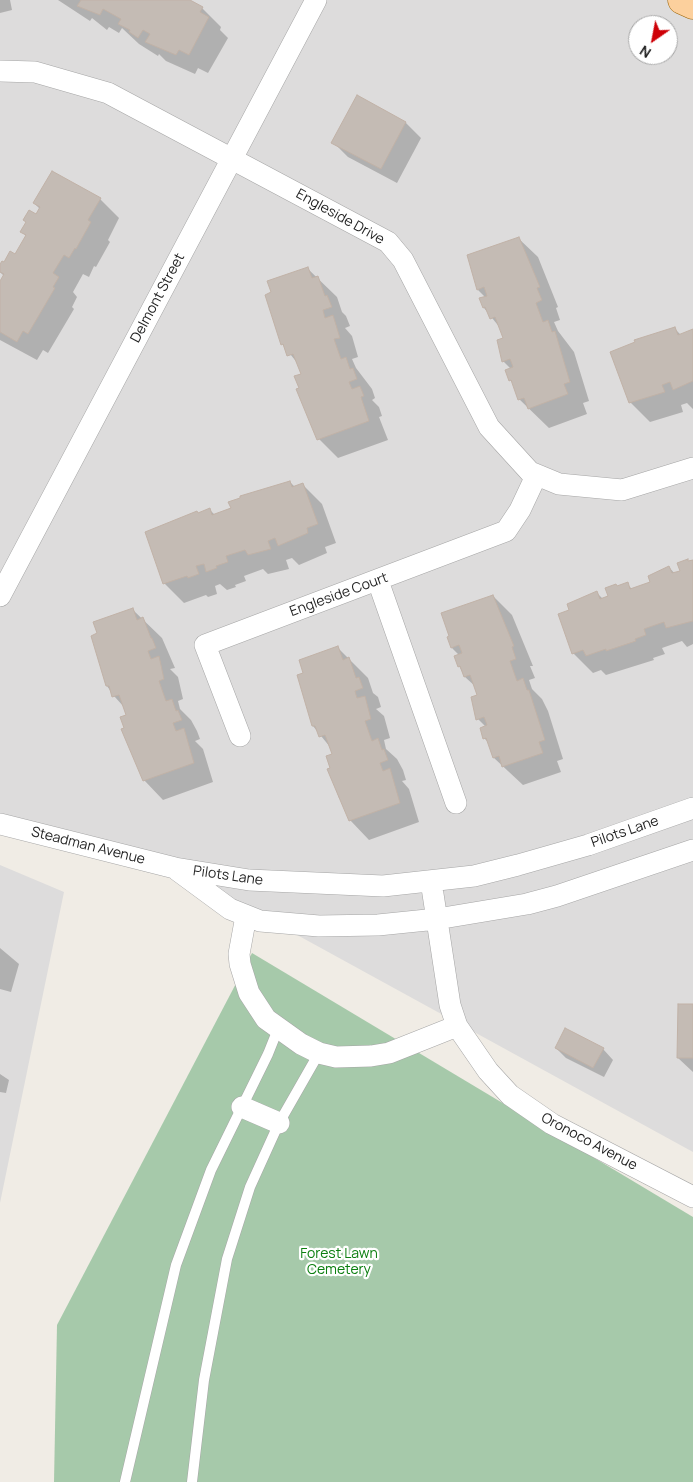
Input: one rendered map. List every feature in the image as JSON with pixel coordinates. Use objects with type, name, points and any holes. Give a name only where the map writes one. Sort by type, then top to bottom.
[{"type":"main road","points":[[682,0],[693,5]]},
{"type":"street","name":"Delmont Street","points":[[0,596],[316,0]]},
{"type":"street","name":"Engleside Drive","points":[[0,71],[35,72],[108,93],[144,110],[231,160],[359,225],[388,242],[403,260],[489,427],[512,455],[536,476],[559,484],[622,490],[693,468]]},
{"type":"street","name":"Engleside Court","points":[[240,736],[205,645],[506,531],[520,510],[536,476]]},
{"type":"street","points":[[378,581],[456,803]]},
{"type":"street","name":"Pilots Lane","points":[[175,868],[249,880],[305,884],[383,886],[474,876],[588,845],[693,808]]},
{"type":"street","name":"Steadman Avenue","points":[[0,824],[175,868]]},
{"type":"street","name":"Pilots Lane","points":[[175,868],[230,909],[260,921],[319,926],[378,925],[437,919],[527,904],[557,896],[693,850]]},
{"type":"street","name":"Oronoco Avenue","points":[[431,880],[450,1005],[457,1026],[488,1071],[510,1095],[552,1124],[693,1197]]},
{"type":"street","points":[[246,916],[239,954],[244,979],[258,1008],[278,1029],[301,1044],[319,1053],[354,1058],[389,1053],[457,1026]]},
{"type":"street","points":[[242,1107],[279,1123]]},
{"type":"lane","points":[[125,1482],[176,1265],[211,1170],[268,1054],[278,1029]]},
{"type":"lane","points":[[192,1482],[204,1380],[227,1259],[250,1187],[279,1123],[319,1053]]},
{"type":"shaded area","points":[[0,0],[693,0],[693,1152],[175,868],[0,819]]},
{"type":"shaded area","points":[[0,865],[64,892],[0,1203]]},
{"type":"green space","name":"Forest Lawn Cemetery","points":[[252,953],[693,1217],[693,1482],[54,1482],[57,1325]]},
{"type":"building","points":[[81,0],[190,0],[203,7],[200,12],[209,17],[189,55],[179,50],[176,55],[145,42],[150,34],[143,30],[138,38],[129,32],[130,30],[118,24],[121,19],[103,9],[100,15],[77,6]]},
{"type":"building","points":[[357,95],[406,122],[381,169],[331,143]]},
{"type":"building","points":[[52,171],[101,198],[88,220],[91,222],[76,249],[69,258],[64,255],[53,273],[59,277],[53,287],[55,288],[28,334],[23,331],[17,342],[0,332],[0,281],[4,274],[0,272],[0,264],[2,261],[4,262],[10,251],[15,254],[26,235],[20,232],[26,222],[23,220],[29,210],[36,214],[40,207],[33,203]]},
{"type":"building","points":[[519,237],[540,287],[537,288],[542,300],[536,303],[543,322],[548,320],[552,332],[555,331],[570,382],[564,384],[568,394],[528,409],[524,398],[518,400],[511,380],[509,381],[505,370],[513,367],[510,359],[502,362],[497,340],[503,338],[495,317],[490,319],[485,307],[483,308],[479,298],[487,296],[484,287],[477,290],[467,255]]},
{"type":"building","points":[[308,267],[312,278],[318,276],[325,296],[327,295],[332,307],[323,310],[325,318],[333,315],[340,338],[334,339],[341,359],[346,357],[350,369],[353,368],[357,379],[349,382],[352,389],[360,386],[364,396],[361,397],[369,421],[317,440],[296,389],[299,388],[294,376],[301,374],[293,354],[287,356],[283,344],[281,345],[265,295],[271,292],[267,281]]},
{"type":"building","points":[[675,327],[678,335],[693,329],[693,381],[673,390],[670,382],[662,385],[665,392],[629,403],[610,352],[635,342],[634,340]]},
{"type":"building","points":[[290,481],[292,487],[303,483],[318,524],[307,528],[308,533],[278,546],[275,538],[268,541],[271,549],[248,555],[245,550],[226,556],[228,562],[216,566],[217,568],[206,572],[204,564],[196,566],[199,574],[163,584],[145,532],[197,511],[198,513],[210,508],[212,515],[231,508],[228,502],[240,498],[240,496]]},
{"type":"building","points":[[688,559],[688,561],[693,560],[693,621],[666,628],[664,622],[644,629],[646,635],[635,639],[636,641],[586,656],[583,650],[572,654],[558,614],[569,610],[567,604],[597,591],[600,599],[608,596],[605,588],[616,584],[617,586],[628,582],[630,589],[650,582],[648,576],[669,566],[672,573],[680,571],[677,563]]},
{"type":"building","points":[[493,595],[514,646],[512,647],[516,659],[510,661],[517,681],[523,678],[527,690],[529,690],[545,740],[539,742],[543,753],[502,767],[499,756],[493,758],[486,738],[483,739],[480,728],[487,725],[484,717],[476,720],[471,697],[477,695],[470,675],[464,677],[460,666],[458,667],[454,656],[462,653],[459,645],[451,648],[441,613]]},
{"type":"building","points":[[133,608],[137,620],[143,617],[156,648],[148,651],[151,659],[159,656],[164,679],[159,681],[166,701],[172,699],[176,711],[178,710],[182,720],[173,723],[176,731],[184,728],[194,763],[143,781],[121,729],[124,728],[120,717],[126,715],[119,695],[112,697],[109,686],[106,686],[91,636],[97,633],[93,622]]},
{"type":"building","points":[[338,646],[343,660],[349,657],[356,678],[359,677],[363,688],[355,691],[357,698],[365,696],[371,719],[365,721],[372,741],[378,738],[382,750],[384,749],[388,760],[380,763],[383,771],[390,768],[400,803],[349,821],[327,769],[330,768],[326,756],[332,754],[325,735],[319,737],[315,726],[312,726],[297,675],[303,673],[299,660]]},
{"type":"building","points":[[678,1004],[693,1004],[693,1058],[677,1058]]},
{"type":"building","points":[[565,1028],[604,1048],[593,1068],[555,1048]]}]
